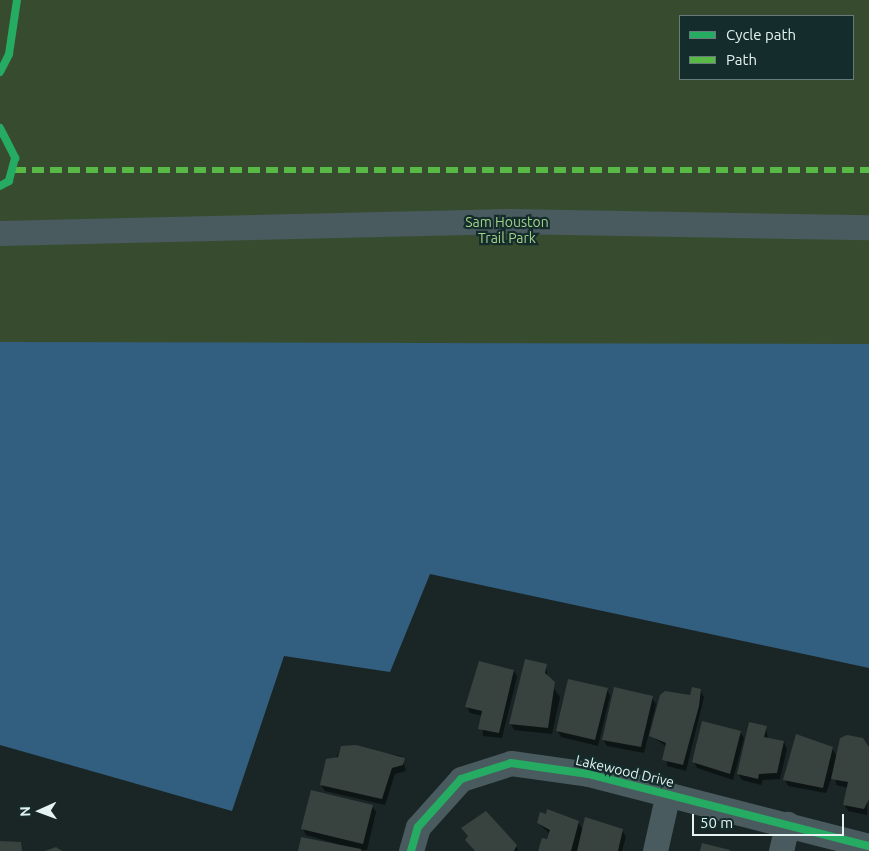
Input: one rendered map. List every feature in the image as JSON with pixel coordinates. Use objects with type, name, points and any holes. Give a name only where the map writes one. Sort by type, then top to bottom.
[{"type":"street","points":[[0,233],[510,221],[869,227]]},
{"type":"street","name":"Lakewood Drive","points":[[411,851],[418,827],[461,779],[511,763],[588,774],[869,846]]},
{"type":"street","points":[[655,851],[668,793]]},
{"type":"street","points":[[781,851],[787,824]]},
{"type":"green space","name":"Sam Houston Trail Park","points":[[0,0],[869,0],[869,464],[0,451]]},
{"type":"water","points":[[0,342],[869,344],[869,668],[430,574],[390,672],[284,656],[232,811],[0,745]]},
{"type":"building","points":[[525,659],[547,664],[545,673],[555,682],[548,728],[509,724]]},
{"type":"building","points":[[479,661],[514,670],[499,733],[478,729],[482,711],[465,707]]},
{"type":"building","points":[[568,679],[608,688],[595,740],[556,731]]},
{"type":"building","points":[[614,687],[653,696],[641,747],[602,740]]},
{"type":"building","points":[[692,687],[701,689],[699,706],[683,765],[662,760],[666,743],[649,736],[660,695],[665,691],[690,695]]},
{"type":"building","points":[[702,721],[741,731],[730,774],[692,762]]},
{"type":"building","points":[[749,722],[767,726],[764,737],[784,741],[777,773],[759,774],[758,779],[737,774]]},
{"type":"building","points":[[796,734],[833,747],[823,788],[783,780]]},
{"type":"building","points":[[847,735],[863,738],[869,747],[869,799],[864,809],[843,805],[848,782],[831,779],[840,738]]},
{"type":"building","points":[[356,745],[405,758],[403,765],[392,768],[382,799],[320,785],[326,759],[338,757],[341,746]]},
{"type":"building","points":[[311,790],[373,805],[363,844],[301,829]]},
{"type":"building","points":[[547,809],[579,821],[571,851],[538,851],[542,838],[547,839],[550,830],[537,823],[540,812],[546,814]]},
{"type":"building","points":[[486,811],[517,845],[514,851],[475,851],[465,840],[468,836],[461,828]]},
{"type":"building","points":[[585,817],[623,829],[618,851],[577,851]]},
{"type":"building","points":[[301,837],[361,849],[361,851],[298,851]]},
{"type":"building","points":[[0,841],[21,842],[22,851],[0,851]]},
{"type":"building","points":[[702,843],[730,850],[730,851],[700,851]]},
{"type":"building","points":[[56,847],[62,851],[45,851]]},
{"type":"marked path","points":[[14,170],[869,170]]},
{"type":"cycle path","points":[[0,72],[9,54],[17,0]]},
{"type":"cycle path","points":[[0,128],[15,158],[9,181],[0,186]]},
{"type":"cycle path","points":[[411,851],[418,827],[461,779],[511,763],[588,774],[869,846]]}]
